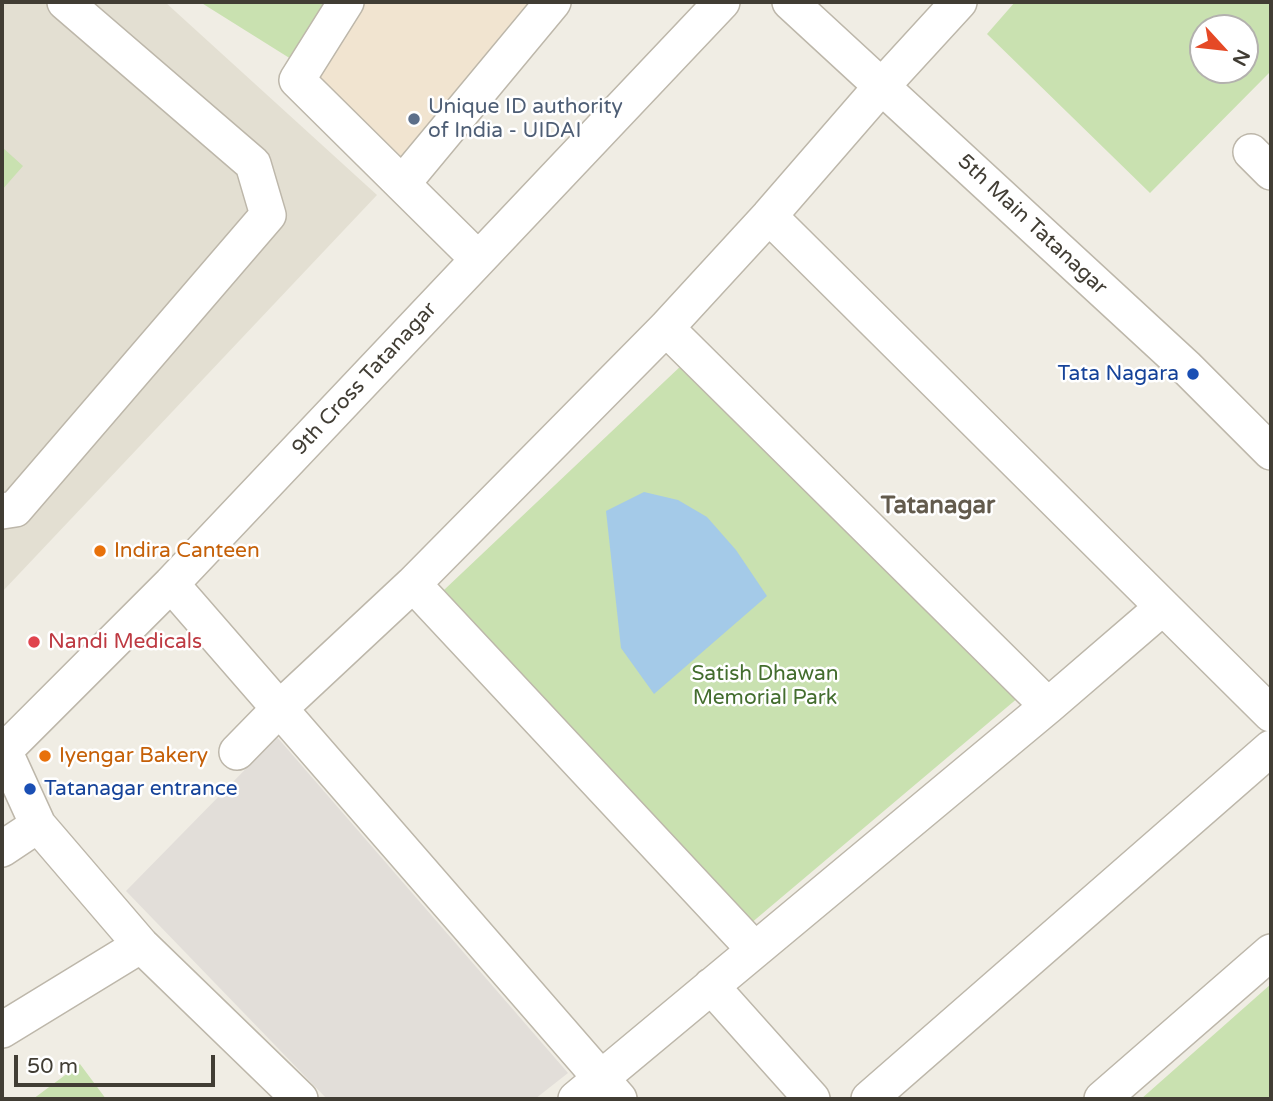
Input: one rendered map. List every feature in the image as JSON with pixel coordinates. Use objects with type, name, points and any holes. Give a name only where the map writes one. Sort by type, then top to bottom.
[{"type":"street","points":[[2,511],[15,509],[268,215],[253,164],[65,2]]},
{"type":"street","points":[[346,2],[297,80],[478,259]]},
{"type":"street","points":[[402,184],[553,2]]},
{"type":"street","name":"9th Cross Tatanagar","points":[[2,748],[171,584],[722,2]]},
{"type":"street","name":"5th Main Tatanagar","points":[[790,2],[1186,367],[1271,452]]},
{"type":"street","points":[[237,752],[279,709],[413,584],[666,328],[959,2]]},
{"type":"street","points":[[769,216],[1271,714]]},
{"type":"street","points":[[666,328],[1048,706]]},
{"type":"street","points":[[171,584],[279,709],[598,1092],[711,986],[1163,607]]},
{"type":"street","points":[[413,584],[755,950]]},
{"type":"street","points":[[2,748],[38,825],[141,945],[300,1099]]},
{"type":"street","points":[[869,1099],[1271,748]]},
{"type":"street","points":[[2,849],[38,825]]},
{"type":"street","points":[[2,1030],[141,945]]},
{"type":"street","points":[[1102,1099],[1271,952]]},
{"type":"street","points":[[711,986],[812,1099]]},
{"type":"shaded area","points":[[2,2],[165,2],[377,195],[2,592]]},
{"type":"shaded area","name":"Unique ID authority of India - UIDAI","points":[[337,2],[573,2],[421,174],[299,64]]},
{"type":"shaded area","points":[[277,737],[568,1073],[535,1099],[327,1099],[126,891]]},
{"type":"green space","points":[[200,2],[337,2],[299,64]]},
{"type":"green space","points":[[1015,2],[1271,2],[1271,71],[1259,83],[1259,14],[1189,14],[1189,84],[1258,84],[1150,193],[987,34]]},
{"type":"green space","points":[[2,147],[23,166],[2,190]]},
{"type":"green space","name":"Satish Dhawan Memorial Park","points":[[684,363],[1019,697],[750,924],[444,590]]},
{"type":"green space","points":[[1271,984],[1271,1099],[1141,1099]]},
{"type":"green space","points":[[80,1064],[106,1099],[33,1099]]},
{"type":"water","points":[[644,492],[678,500],[707,517],[736,550],[767,596],[654,694],[621,648],[606,511]]},
{"type":"place","name":"Unique ID authority of India - UIDAI","points":[[414,119]]},
{"type":"place","name":"Tata Nagara","points":[[1193,374]]},
{"type":"place","name":"Indira Canteen","points":[[100,551]]},
{"type":"place","name":"Nandi Medicals","points":[[34,642]]},
{"type":"place","name":"Iyengar Bakery","points":[[45,756]]},
{"type":"place","name":"Tatanagar entrance","points":[[30,789]]},
{"type":"district","name":"Tatanagar","points":[[938,507]]}]
